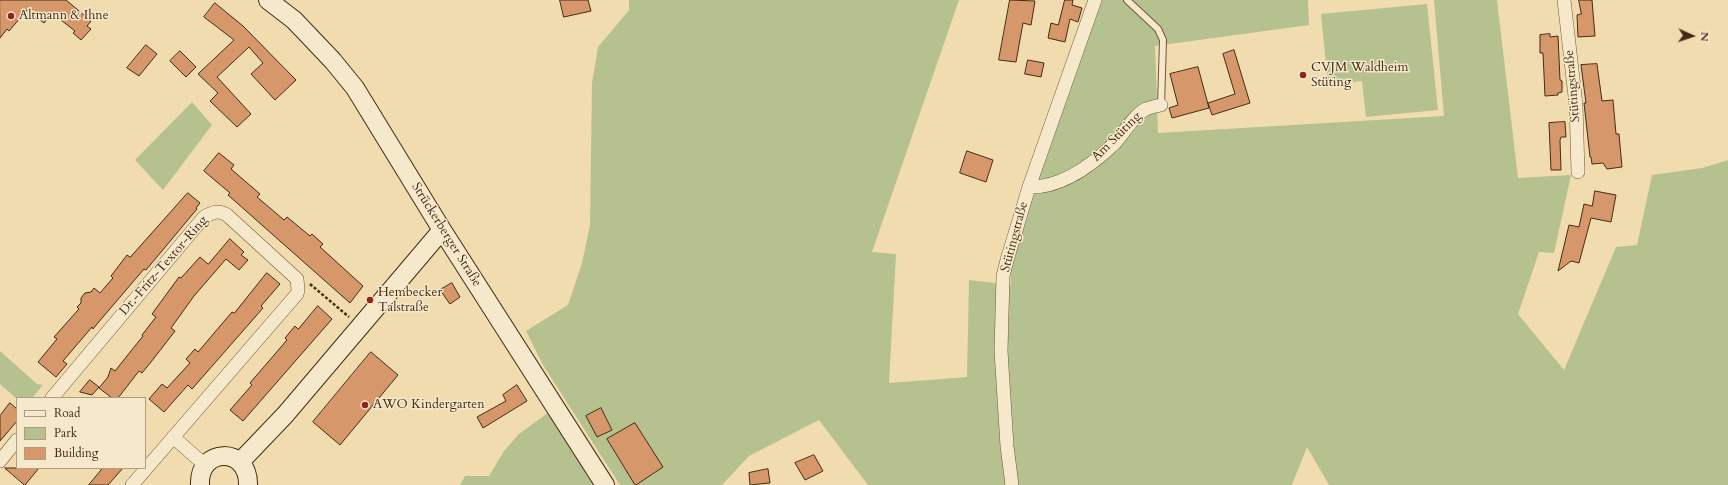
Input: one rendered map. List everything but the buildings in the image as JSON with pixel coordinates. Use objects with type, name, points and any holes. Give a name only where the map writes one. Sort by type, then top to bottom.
[{"type":"main road","name":"Strückerberger Straße","points":[[268,0],[298,25],[333,61],[355,88],[442,230],[605,485]]},
{"type":"main road","points":[[240,462],[285,415],[442,230]]},
{"type":"main road","points":[[200,485],[199,476],[205,465],[211,459],[226,456],[234,458],[240,462],[248,477],[248,485]]},
{"type":"street","name":"Stütingstraße","points":[[1012,485],[1007,446],[1002,359],[1002,288],[1007,260],[1029,187],[1095,0]]},
{"type":"street","name":"Stütingstraße","points":[[1564,0],[1576,104],[1578,172]]},
{"type":"street","name":"Am Stüting","points":[[1029,187],[1042,187],[1079,172],[1098,158],[1115,142],[1145,109],[1161,105]]},
{"type":"street","name":"Dr.-Fritz-Textor-Ring","points":[[53,397],[204,217],[210,213],[221,211],[227,215],[297,279],[299,284]]},
{"type":"street","points":[[146,469],[297,294],[299,284]]},
{"type":"street","points":[[173,437],[205,465]]},
{"type":"street","points":[[0,461],[16,441]]},
{"type":"street","points":[[132,485],[146,469]]},
{"type":"lane","points":[[1127,0],[1158,29],[1163,40],[1161,105]]},
{"type":"path","points":[[299,284],[309,283],[360,326]]},
{"type":"green space","points":[[629,0],[959,0],[872,252],[896,254],[889,383],[967,377],[969,280],[1011,285],[1010,264],[1099,0],[1308,0],[1309,25],[1155,46],[1158,133],[1444,116],[1434,0],[1497,0],[1518,178],[1571,175],[1554,253],[1539,252],[1518,314],[1564,370],[1616,247],[1637,245],[1652,175],[1702,168],[1728,160],[1728,485],[1329,485],[1307,447],[1292,485],[868,485],[819,420],[749,456],[722,485],[620,485],[543,365],[526,331],[568,305],[582,263],[590,225],[592,83],[598,47],[629,10]]},
{"type":"green space","points":[[1427,4],[1438,110],[1366,117],[1362,81],[1328,85],[1321,14]]},
{"type":"green space","points":[[192,102],[212,125],[163,190],[135,160]]},
{"type":"green space","points":[[0,351],[37,384],[43,385],[33,397],[16,398],[0,384]]},
{"type":"green space","points":[[549,412],[594,485],[460,485],[465,476],[489,476],[504,451],[519,434]]},
{"type":"place","name":"Altmann & Ihne","points":[[11,16]]},
{"type":"place","name":"CVJM Waldheim Stüting","points":[[1303,75]]},
{"type":"place","name":"Hembecker Talstraße","points":[[370,300]]},
{"type":"place","name":"AWO Kindergarten","points":[[365,405]]}]
